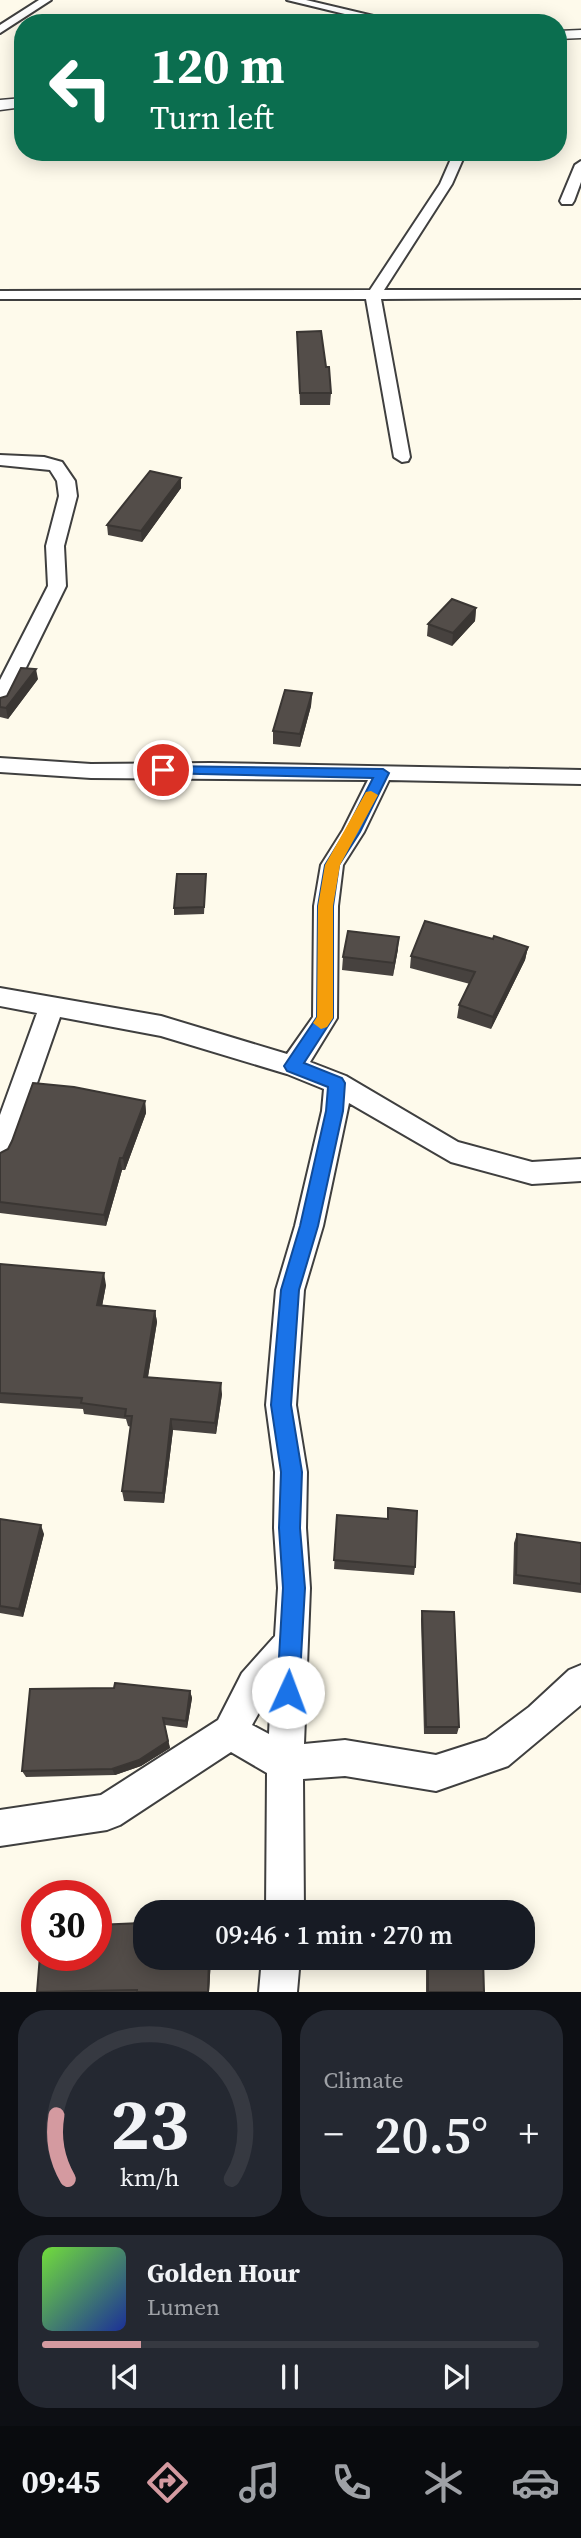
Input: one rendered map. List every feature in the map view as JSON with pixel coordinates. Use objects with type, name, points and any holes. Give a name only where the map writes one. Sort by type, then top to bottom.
[{"type":"street","points":[[25,14],[46,0]]},
{"type":"street","points":[[292,0],[357,14]]},
{"type":"street","points":[[402,457],[373,296],[446,184],[456,161]]},
{"type":"street","points":[[567,201],[581,164]]},
{"type":"street","points":[[0,295],[373,296],[581,293]]},
{"type":"street","points":[[0,460],[44,462],[57,466],[66,481],[68,496],[55,546],[57,586],[0,701]]},
{"type":"street","points":[[0,765],[91,771],[581,777]]},
{"type":"street","points":[[293,1066],[325,1018],[326,906],[332,865],[353,832],[383,773]]},
{"type":"street","points":[[0,997],[161,1026],[293,1066],[337,1083],[451,1151],[532,1173],[581,1170]]},
{"type":"street","points":[[0,1152],[52,1006]]},
{"type":"street","points":[[285,1900],[285,1763],[289,1644],[294,1588],[290,1528],[291,1472],[281,1405],[290,1290],[309,1226],[335,1111],[337,1083]]},
{"type":"street","points":[[0,1828],[107,1812],[230,1732],[254,1685],[289,1644]]},
{"type":"street","points":[[230,1732],[285,1763],[345,1758],[436,1773],[496,1754],[541,1719],[581,1682]]},
{"type":"street","points":[[278,1992],[280,1970]]},
{"type":"building","points":[[321,331],[326,367],[329,367],[331,393],[300,393],[297,332]]},
{"type":"building","points":[[150,471],[181,478],[141,531],[107,525]]},
{"type":"building","points":[[452,599],[476,608],[453,633],[428,624]]},
{"type":"building","points":[[21,668],[36,669],[6,708],[0,707],[0,698],[7,696]]},
{"type":"building","points":[[285,690],[312,693],[300,734],[273,731]]},
{"type":"building","points":[[177,874],[206,874],[204,907],[174,908]]},
{"type":"building","points":[[425,921],[493,939],[494,936],[528,947],[493,1017],[459,1005],[475,972],[411,956]]},
{"type":"building","points":[[348,931],[399,937],[394,963],[343,957]]},
{"type":"building","points":[[33,1083],[74,1087],[145,1101],[123,1158],[120,1158],[104,1215],[0,1202],[0,1153],[8,1149],[12,1141]]},
{"type":"building","points":[[0,1264],[104,1273],[97,1305],[155,1311],[144,1377],[221,1383],[215,1423],[171,1419],[163,1493],[122,1491],[132,1416],[125,1416],[126,1409],[81,1403],[82,1398],[0,1393]]},
{"type":"building","points":[[388,1508],[417,1511],[415,1567],[334,1560],[337,1515],[388,1519]]},
{"type":"building","points":[[0,1519],[41,1525],[19,1609],[0,1606]]},
{"type":"building","points":[[517,1534],[581,1543],[581,1584],[516,1575]]},
{"type":"building","points":[[422,1611],[454,1612],[459,1727],[426,1727]]},
{"type":"building","points":[[115,1683],[190,1691],[186,1721],[163,1718],[168,1741],[139,1760],[112,1769],[22,1771],[30,1689],[114,1688]]},
{"type":"building","points":[[133,1923],[133,1970],[209,1970],[208,1992],[37,1992],[39,1971],[112,1971],[112,1924]]},
{"type":"building","points":[[428,1970],[483,1970],[484,1992],[428,1992]]},
{"type":"slow traffic","points":[[321,1023],[325,1018],[326,906],[332,865],[353,832],[371,795]]},
{"type":"route","points":[[163,770],[383,773],[353,832],[332,865],[326,906],[325,1018],[293,1066],[337,1083],[335,1111],[309,1226],[290,1290],[281,1405],[291,1472],[290,1528],[294,1588],[288,1692]]}]
